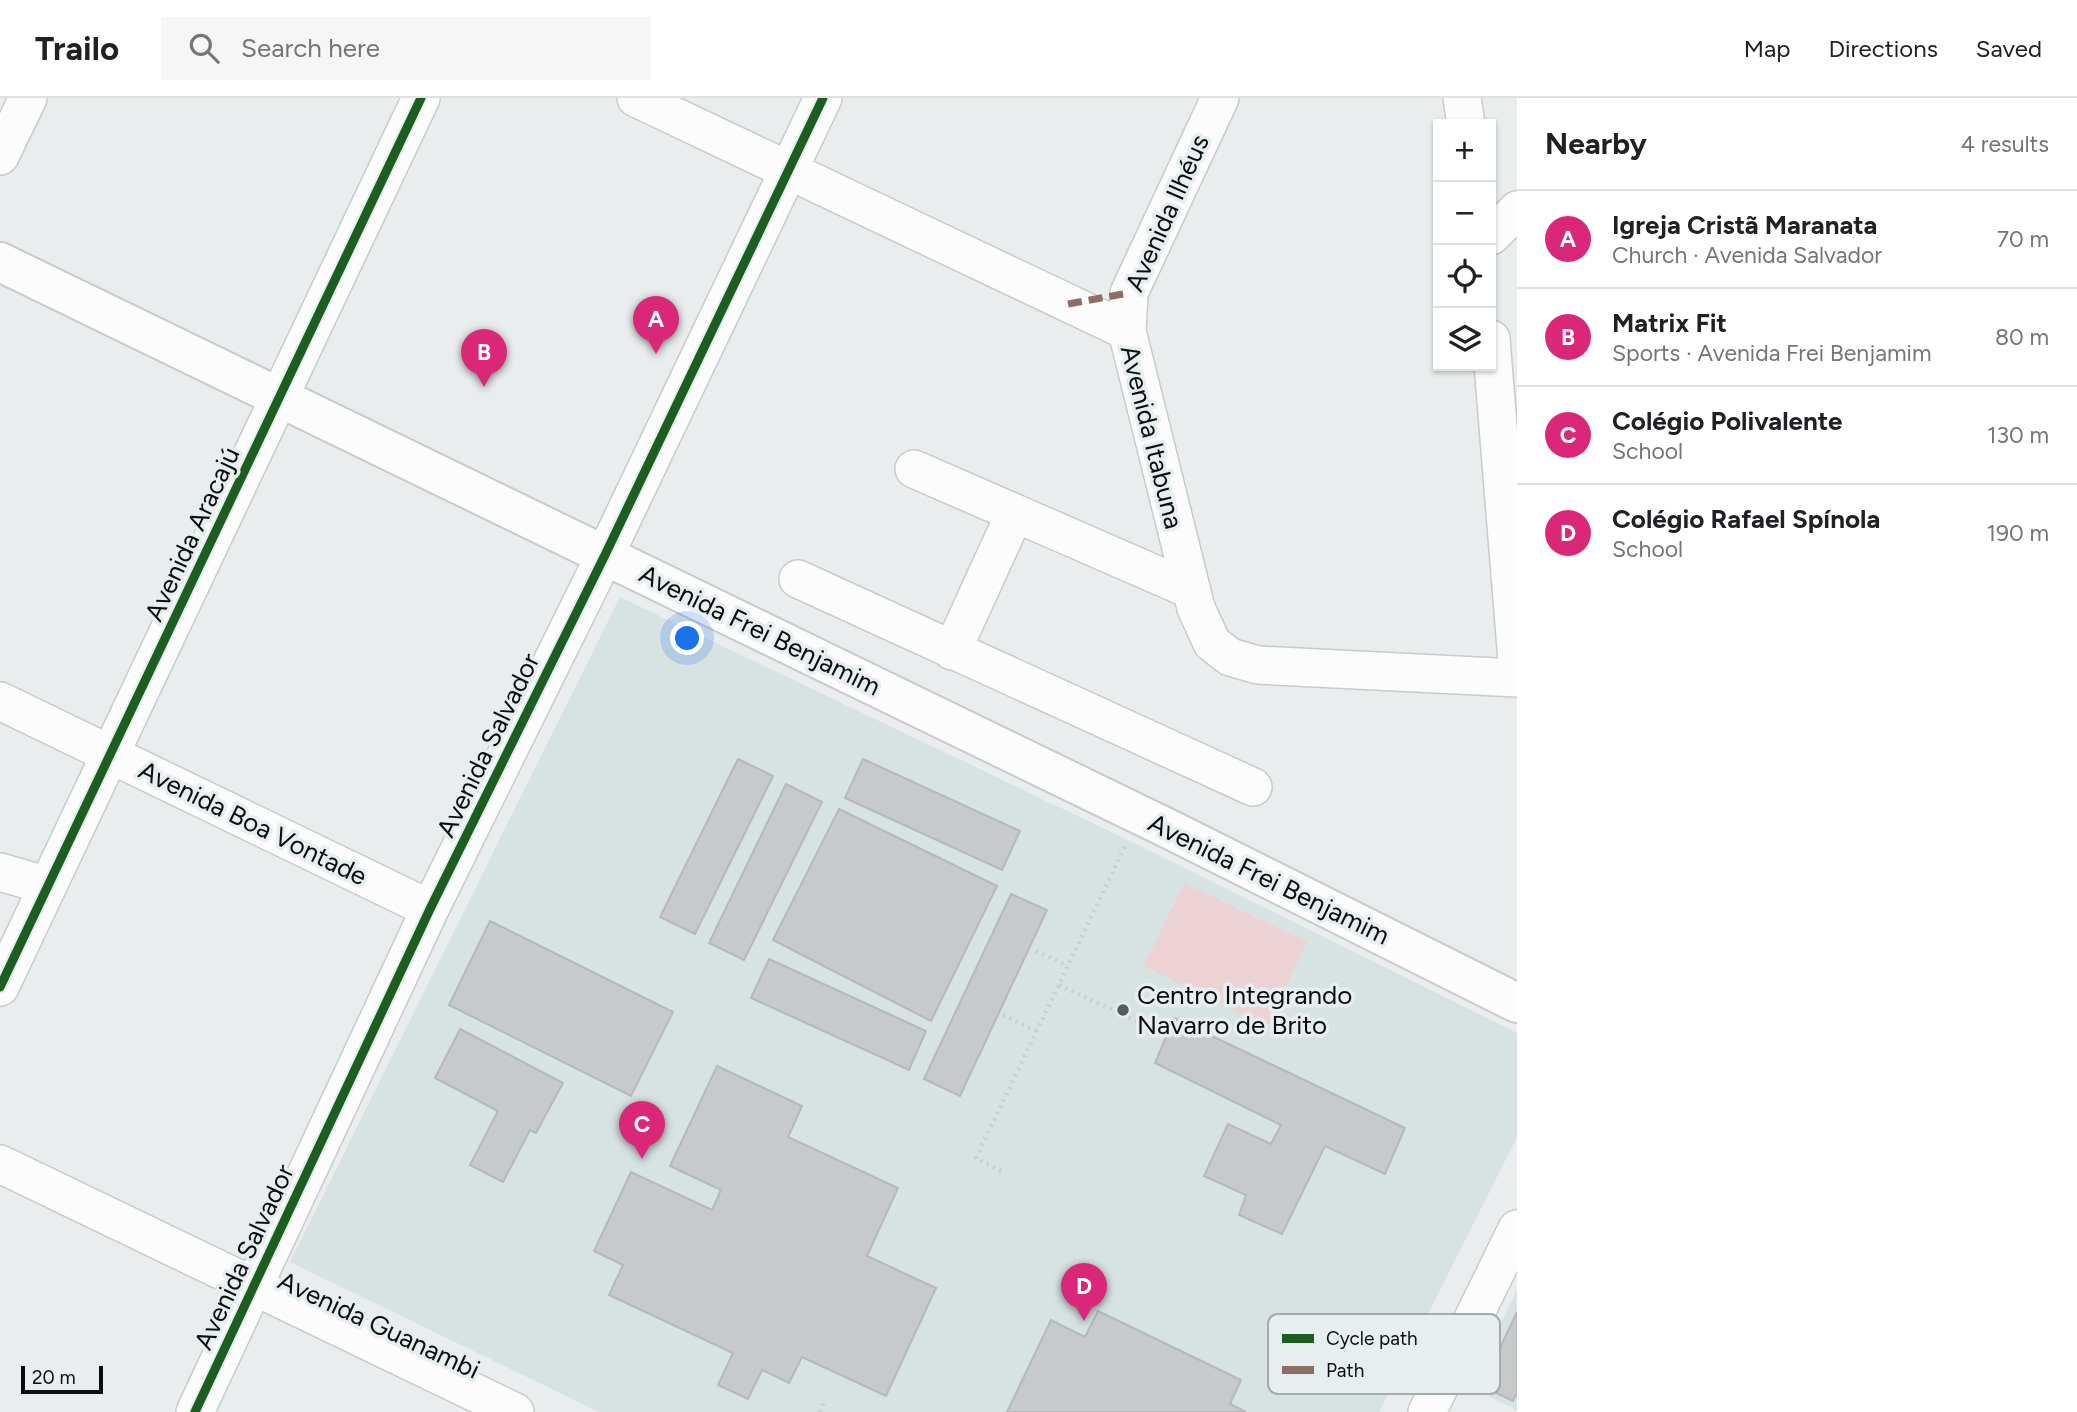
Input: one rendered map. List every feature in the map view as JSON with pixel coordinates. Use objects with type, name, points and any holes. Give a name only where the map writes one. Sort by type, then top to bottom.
[{"type":"main road","name":"Avenida Frei Benjamim","points":[[0,262],[1171,830],[1517,1003]]},
{"type":"street","points":[[0,156],[28,98]]},
{"type":"street","name":"Avenida Aracajú","points":[[0,988],[421,98]]},
{"type":"street","name":"Avenida Itabuna","points":[[636,98],[1127,331],[1189,589],[1212,643],[1230,657],[1258,665],[1517,678]]},
{"type":"street","name":"Avenida Salvador","points":[[195,1412],[430,909],[605,555],[823,98]]},
{"type":"street","name":"Avenida Ilhéus","points":[[1127,331],[1129,293],[1220,98]]},
{"type":"street","points":[[1462,98],[1465,119]]},
{"type":"street","points":[[1496,231],[1517,210]]},
{"type":"street","points":[[1494,371],[1517,661]]},
{"type":"street","points":[[914,469],[1189,589]]},
{"type":"street","points":[[952,651],[1015,513]]},
{"type":"street","points":[[798,579],[1253,787]]},
{"type":"street","name":"Avenida Boa Vontade","points":[[0,701],[430,909]]},
{"type":"street","points":[[0,872],[48,886]]},
{"type":"street","name":"Avenida Guanambi","points":[[0,1164],[252,1288],[515,1412]]},
{"type":"street","points":[[1479,1314],[1517,1229]]},
{"type":"path","points":[[1001,1171],[976,1158],[1128,840]]},
{"type":"path","points":[[1036,951],[1068,966]]},
{"type":"path","points":[[1059,985],[1161,1033]]},
{"type":"path","points":[[1003,1015],[1037,1031]]},
{"type":"path","points":[[820,1412],[824,1402]]},
{"type":"shaded area","points":[[620,597],[1128,840],[1517,1033],[1517,1137],[1428,1314],[1268,1314],[1268,1394],[1388,1394],[1379,1412],[599,1412],[290,1262]]},
{"type":"shaded area","points":[[1184,883],[1307,942],[1267,1026],[1144,966]]},
{"type":"shaded area","points":[[1517,1290],[1517,1410],[1484,1394],[1500,1394],[1500,1324]]},
{"type":"building","points":[[738,759],[773,776],[695,934],[660,917]]},
{"type":"building","points":[[863,759],[1020,831],[1002,870],[845,798]]},
{"type":"building","points":[[786,784],[822,802],[744,960],[709,943]]},
{"type":"building","points":[[839,809],[997,886],[931,1021],[773,940]]},
{"type":"building","points":[[1011,894],[1047,910],[960,1096],[924,1079]]},
{"type":"building","points":[[490,921],[673,1012],[631,1096],[449,1005]]},
{"type":"building","points":[[769,959],[926,1031],[909,1070],[751,998]]},
{"type":"building","points":[[1174,1018],[1405,1128],[1385,1174],[1325,1146],[1282,1234],[1239,1215],[1246,1195],[1204,1176],[1228,1124],[1271,1144],[1281,1125],[1155,1063]]},
{"type":"building","points":[[460,1029],[563,1083],[536,1133],[530,1130],[503,1182],[470,1165],[498,1111],[435,1078]]},
{"type":"building","points":[[717,1066],[802,1106],[788,1137],[898,1188],[867,1256],[936,1288],[886,1396],[802,1357],[789,1383],[762,1370],[748,1399],[718,1385],[733,1353],[609,1295],[623,1265],[594,1251],[631,1172],[712,1210],[721,1190],[670,1166]]},
{"type":"building","points":[[1098,1311],[1241,1380],[1230,1404],[1246,1412],[1007,1412],[1051,1320],[1085,1337]]},
{"type":"building","points":[[1517,1312],[1517,1393],[1513,1401],[1499,1394],[1500,1348]]},
{"type":"marked path","points":[[1068,304],[1129,293]]},
{"type":"cycle path","points":[[0,987],[421,98]]},
{"type":"cycle path","points":[[195,1412],[430,909],[605,555],[823,98]]},
{"type":"place","name":"Igreja Cristã Maranata","points":[[656,354]]},
{"type":"place","name":"Matrix Fit","points":[[484,387]]},
{"type":"place","name":"Centro Integrando Navarro de Brito","points":[[1123,1010]]},
{"type":"place","name":"Colégio Polivalente","points":[[642,1159]]},
{"type":"place","name":"Colégio Rafael Spínola","points":[[1084,1321]]}]
